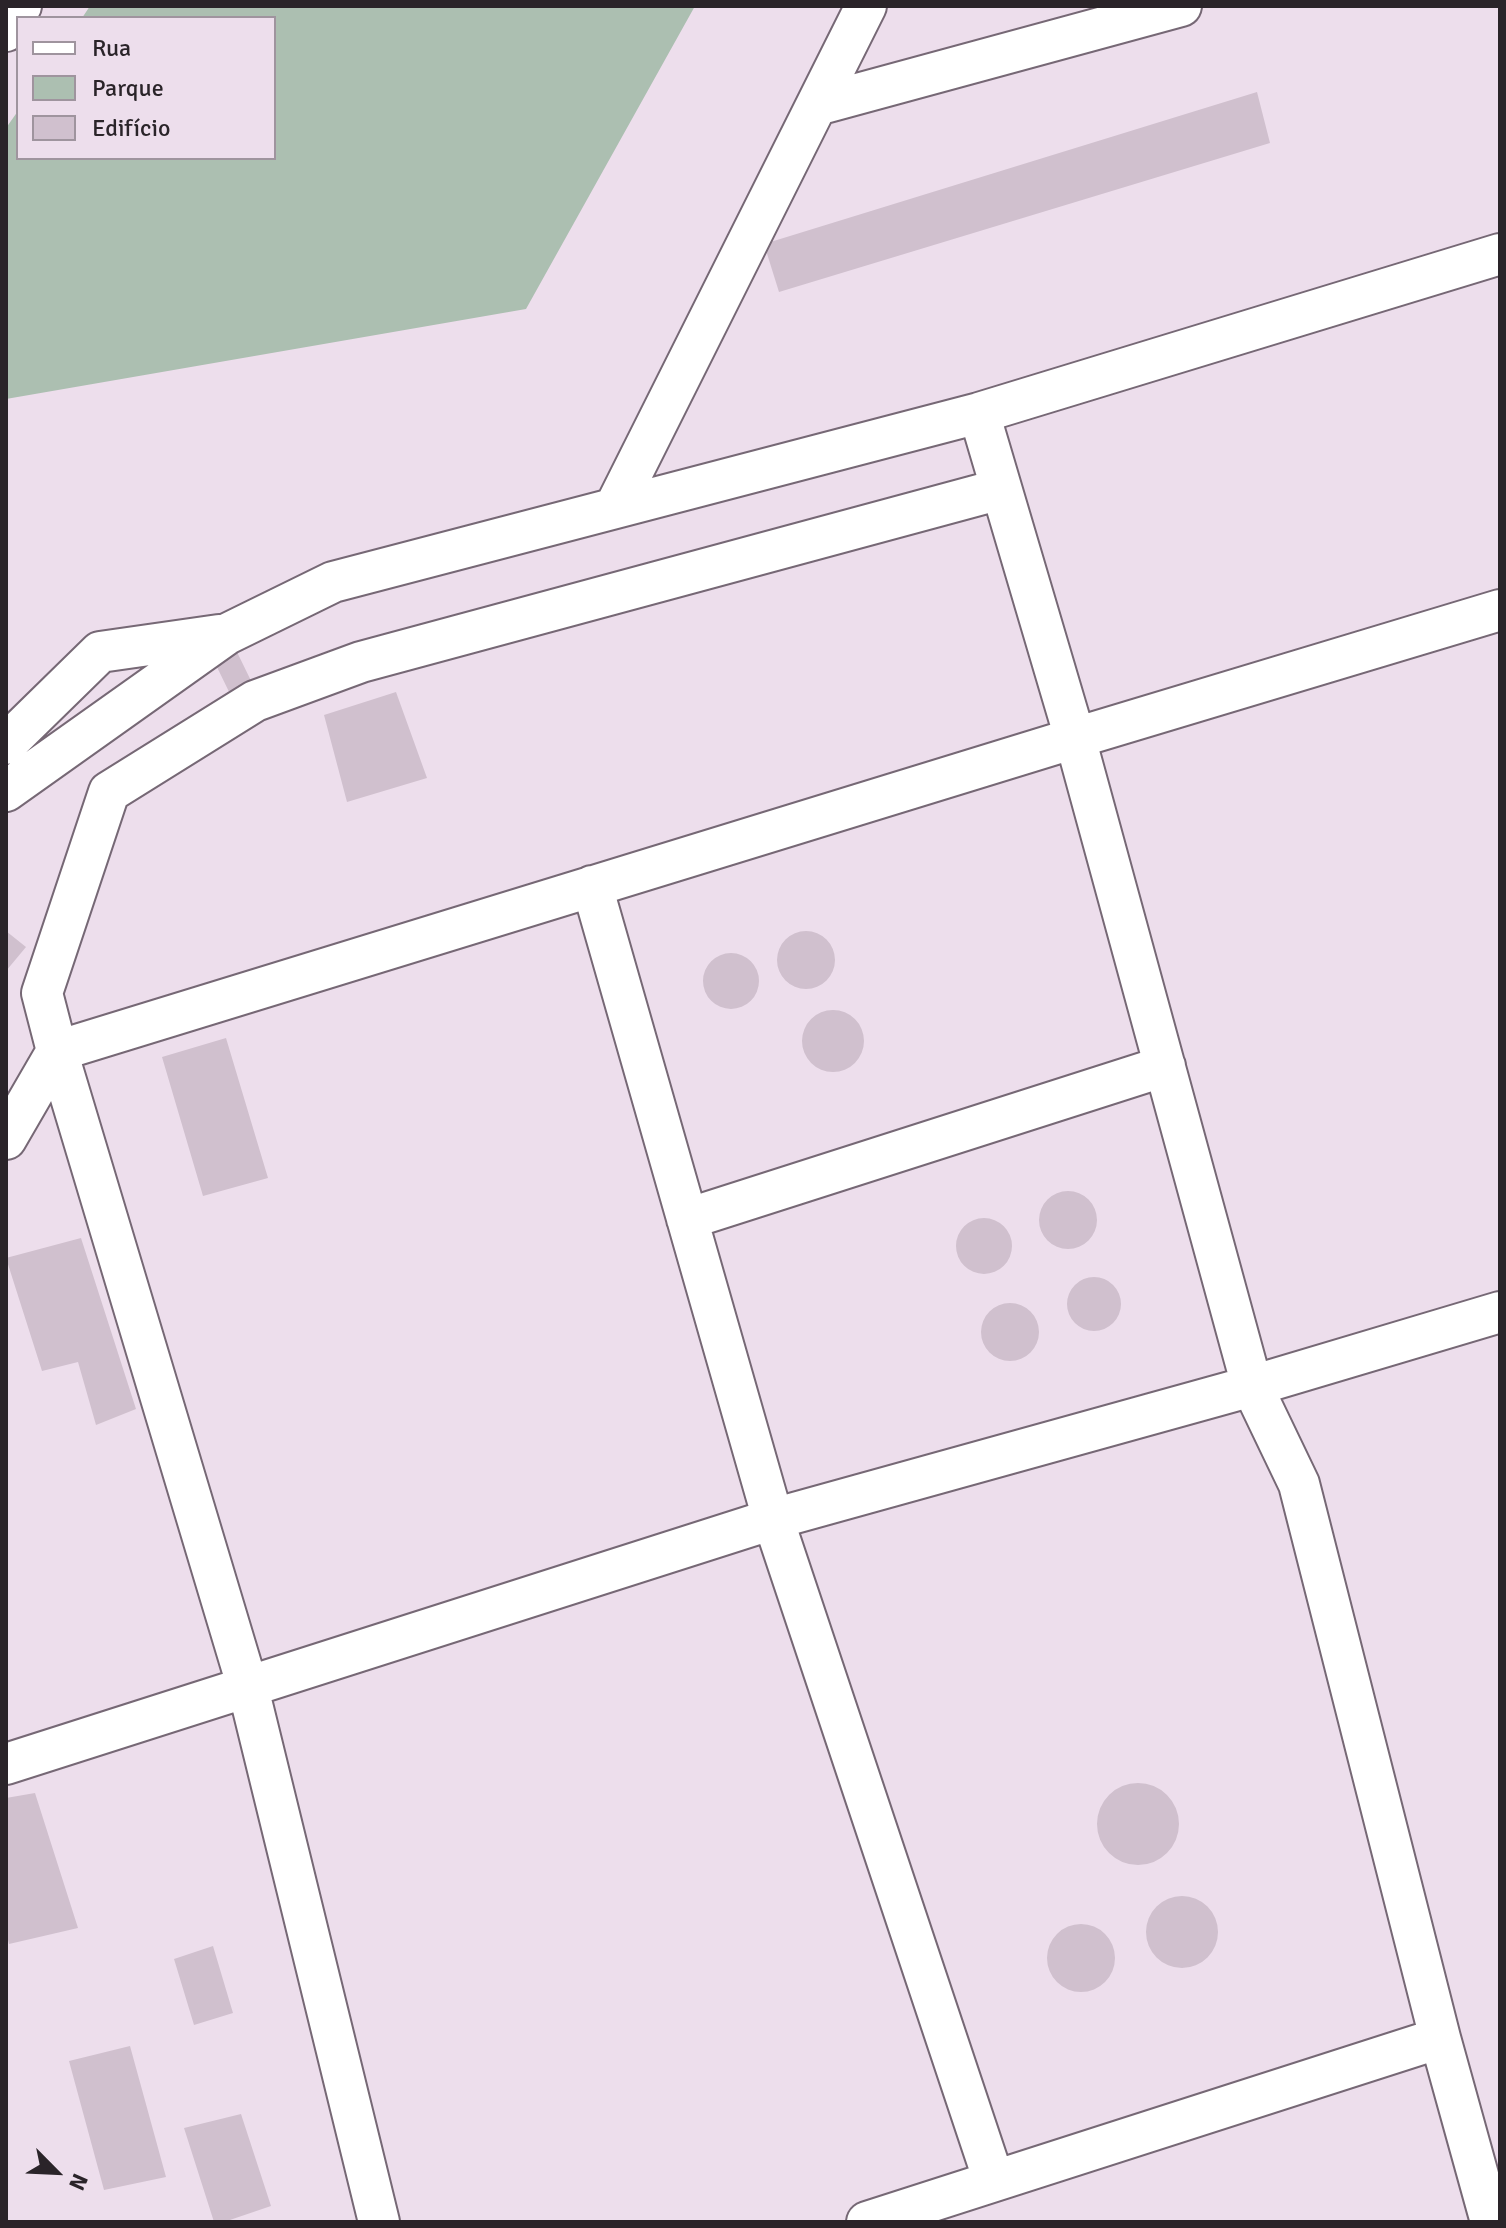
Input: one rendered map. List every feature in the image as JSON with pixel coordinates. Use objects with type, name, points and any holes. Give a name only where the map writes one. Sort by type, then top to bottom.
[{"type":"lane","points":[[6,31],[21,6]]},
{"type":"lane","points":[[615,507],[866,6]]},
{"type":"lane","points":[[817,105],[1181,6]]},
{"type":"lane","points":[[6,791],[227,634],[333,582],[979,413],[1500,254]]},
{"type":"lane","points":[[979,413],[1075,738],[1252,1386],[1299,1484],[1440,2038],[1491,2222]]},
{"type":"lane","points":[[379,2222],[248,1688],[42,993],[109,792],[255,701],[361,662],[1001,489]]},
{"type":"lane","points":[[6,1139],[57,1051],[1500,610]]},
{"type":"lane","points":[[6,744],[100,652],[227,634]]},
{"type":"lane","points":[[77,743],[109,792]]},
{"type":"lane","points":[[592,886],[773,1519],[994,2181]]},
{"type":"lane","points":[[687,1219],[1165,1066]]},
{"type":"lane","points":[[6,1764],[773,1519],[1252,1386],[1500,1312]]},
{"type":"lane","points":[[867,2222],[1440,2038]]},
{"type":"green space","points":[[90,6],[695,6],[526,309],[6,399],[6,128],[16,114],[16,160],[276,160],[276,16],[83,16]]},
{"type":"building","points":[[1257,92],[1270,143],[779,292],[764,244]]},
{"type":"building","points":[[237,652],[255,689],[233,700],[215,663]]},
{"type":"building","points":[[396,692],[427,778],[347,802],[324,715]]},
{"type":"building","points":[[6,931],[26,947],[6,971]]},
{"type":"building","points":[[806,931],[827,939],[835,960],[827,981],[806,989],[785,981],[777,960],[785,939]]},
{"type":"building","points":[[731,953],[751,961],[759,981],[751,1001],[731,1009],[711,1001],[703,981],[711,961]]},
{"type":"building","points":[[833,1010],[855,1019],[864,1041],[855,1063],[833,1072],[811,1063],[802,1041],[811,1019]]},
{"type":"building","points":[[226,1038],[268,1178],[203,1196],[162,1057]]},
{"type":"building","points":[[1068,1191],[1079,1193],[1088,1200],[1095,1209],[1095,1231],[1088,1240],[1079,1247],[1068,1249],[1057,1247],[1048,1240],[1041,1231],[1039,1220],[1041,1209],[1048,1200],[1057,1193]]},
{"type":"building","points":[[984,1218],[1004,1226],[1012,1246],[1004,1266],[984,1274],[964,1266],[956,1246],[964,1226]]},
{"type":"building","points":[[81,1238],[136,1409],[96,1425],[78,1362],[42,1371],[6,1258]]},
{"type":"building","points":[[1094,1277],[1113,1285],[1121,1304],[1113,1323],[1094,1331],[1075,1323],[1067,1304],[1075,1285]]},
{"type":"building","points":[[1010,1303],[1021,1305],[1030,1312],[1037,1321],[1037,1343],[1030,1352],[1021,1359],[1010,1361],[999,1359],[990,1352],[983,1343],[981,1332],[983,1321],[990,1312],[999,1305]]},
{"type":"building","points":[[1130,1783],[1146,1783],[1161,1790],[1172,1801],[1179,1824],[1176,1840],[1167,1853],[1146,1865],[1130,1865],[1115,1858],[1104,1847],[1097,1832],[1097,1816],[1104,1801],[1115,1790]]},
{"type":"building","points":[[35,1793],[78,1928],[9,1944],[6,1932],[6,1798]]},
{"type":"building","points":[[1182,1896],[1202,1902],[1212,1912],[1218,1932],[1212,1952],[1202,1962],[1182,1968],[1162,1962],[1152,1952],[1146,1932],[1152,1912],[1162,1902]]},
{"type":"building","points":[[1081,1924],[1094,1926],[1105,1934],[1113,1945],[1113,1971],[1105,1982],[1094,1990],[1081,1992],[1068,1990],[1057,1982],[1049,1971],[1047,1958],[1049,1945],[1057,1934],[1068,1926]]},
{"type":"building","points":[[213,1946],[233,2013],[194,2025],[174,1959]]},
{"type":"building","points":[[130,2046],[166,2177],[104,2190],[69,2061]]},
{"type":"building","points":[[241,2114],[271,2206],[224,2222],[214,2222],[184,2128]]}]
